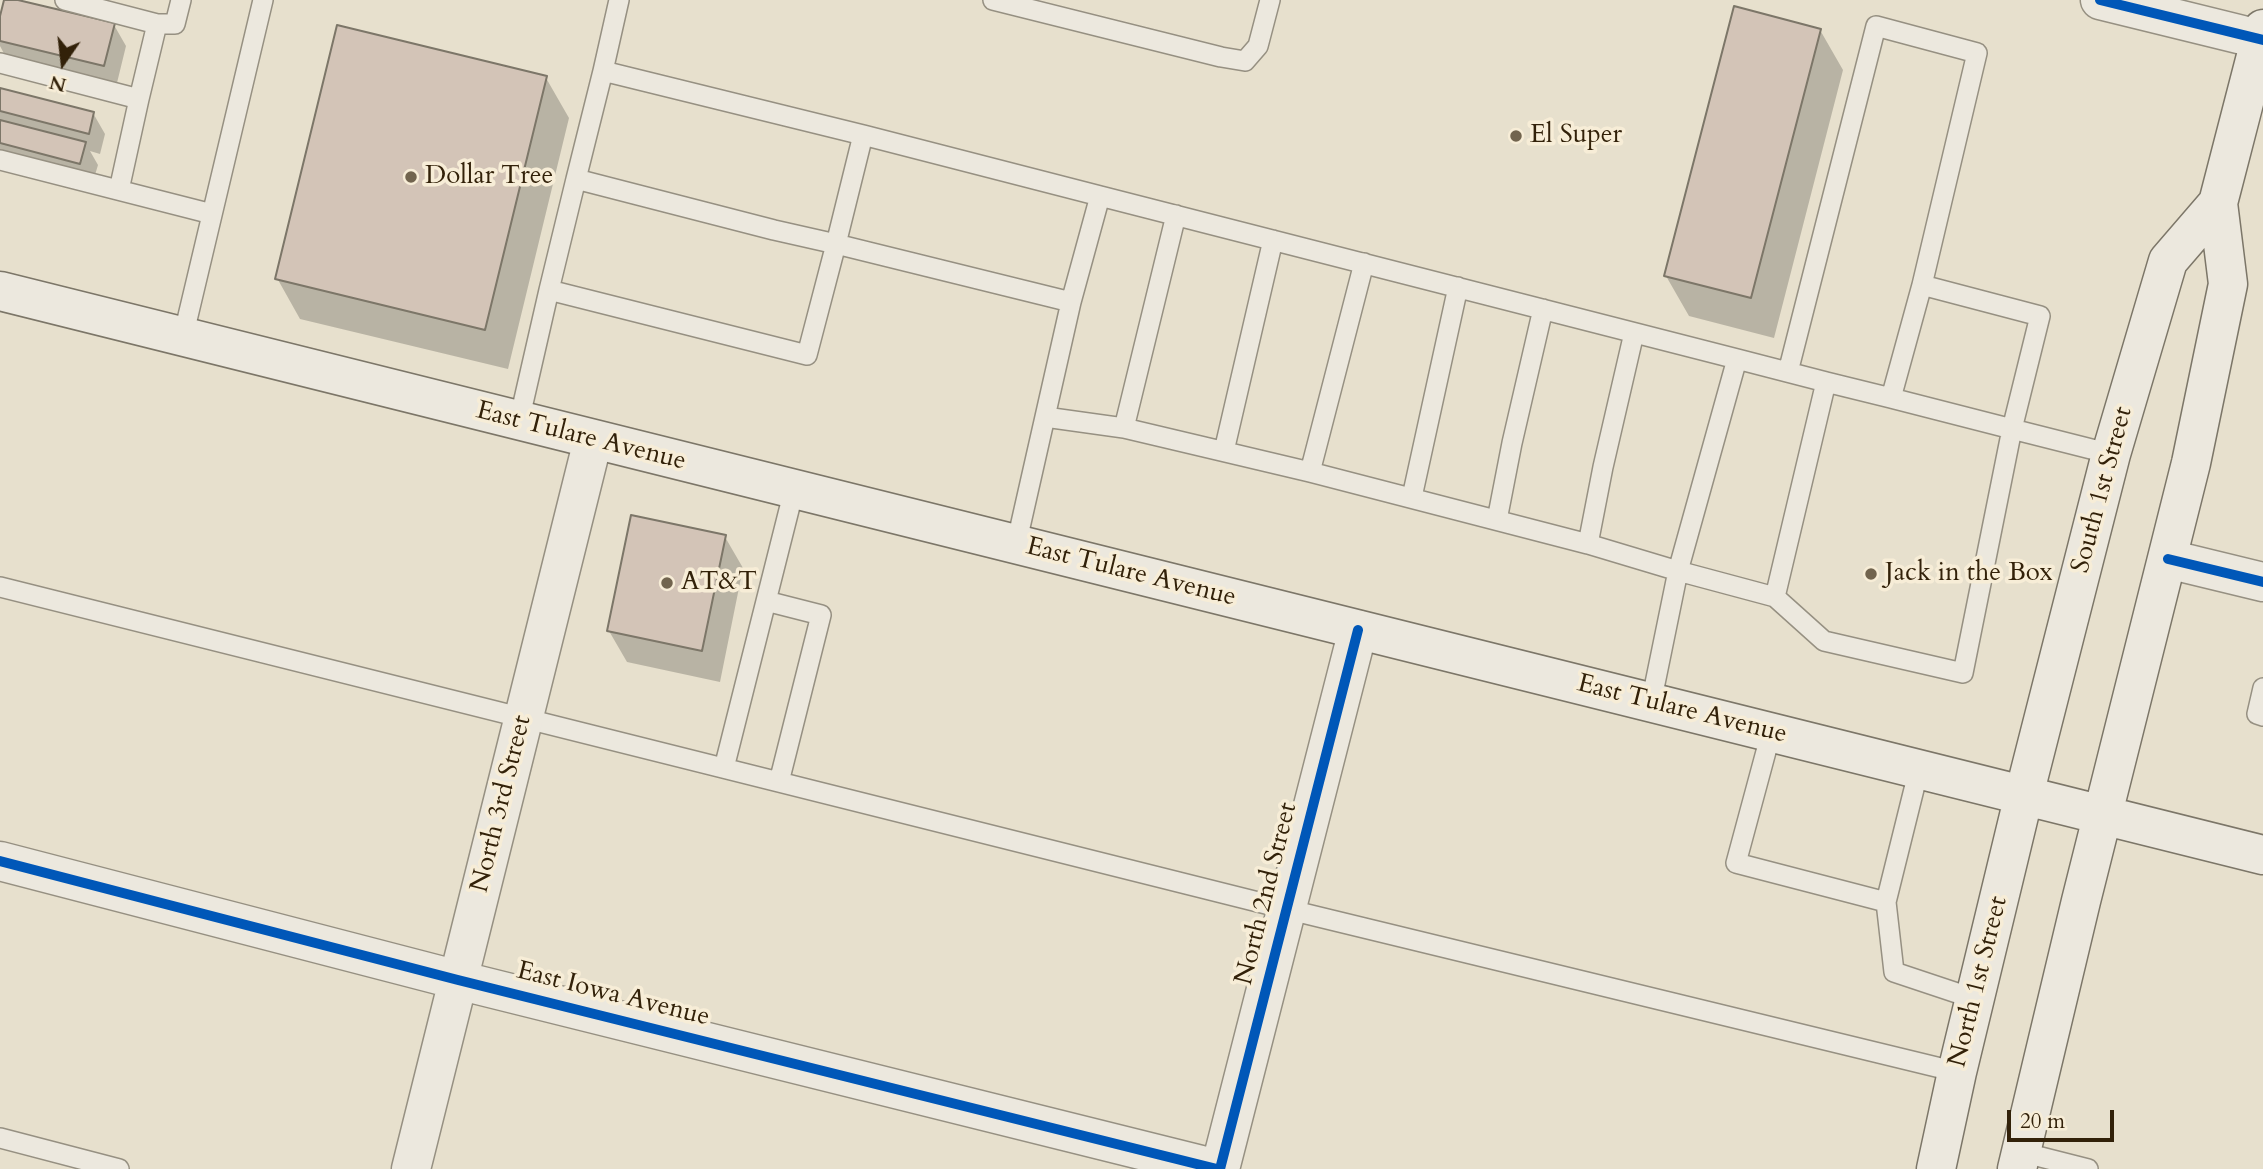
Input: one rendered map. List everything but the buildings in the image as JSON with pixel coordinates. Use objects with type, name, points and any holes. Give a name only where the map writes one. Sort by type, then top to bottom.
[{"type":"main road","points":[[2099,0],[2262,36]]},
{"type":"main road","name":"South 1st Street","points":[[2102,815],[2168,559],[2228,285],[2218,203],[2262,36]]},
{"type":"main road","name":"South 1st Street","points":[[2024,795],[2111,454],[2168,261],[2218,203]]},
{"type":"main road","name":"East Tulare Avenue","points":[[0,291],[2263,855]]},
{"type":"main road","name":"North 3rd Street","points":[[411,1169],[593,440]]},
{"type":"main road","points":[[2168,559],[2263,582]]},
{"type":"main road","name":"North 2nd Street","points":[[1218,1169],[1358,630]]},
{"type":"main road","name":"North 1st Street","points":[[1937,1169],[1957,1072],[2024,795]]},
{"type":"main road","points":[[2019,1161],[2102,815]]},
{"type":"main road","name":"East Iowa Avenue","points":[[0,861],[458,980],[1218,1169]]},
{"type":"lane","points":[[65,0],[157,24],[175,23],[181,0]]},
{"type":"lane","points":[[183,337],[263,0]]},
{"type":"lane","points":[[519,421],[619,0]]},
{"type":"lane","points":[[993,0],[1245,61],[1258,46],[1270,0]]},
{"type":"lane","points":[[119,190],[157,24]]},
{"type":"lane","points":[[1788,372],[1876,26],[1977,53],[1922,285],[1891,398]]},
{"type":"lane","points":[[0,64],[139,99]]},
{"type":"lane","points":[[603,71],[2111,454]]},
{"type":"lane","points":[[549,290],[807,355],[863,135]]},
{"type":"lane","points":[[0,160],[212,214]]},
{"type":"lane","points":[[576,179],[1071,302]]},
{"type":"lane","points":[[1016,545],[1071,302],[1100,196]]},
{"type":"lane","points":[[1124,428],[1176,215]]},
{"type":"lane","points":[[1224,452],[1273,240]]},
{"type":"lane","points":[[1310,472],[1364,263]]},
{"type":"lane","points":[[1045,416],[1124,428],[1412,497],[1588,544],[1775,597],[1824,641],[1963,673],[2012,429],[2040,316],[1922,285]]},
{"type":"lane","points":[[1412,497],[1458,288]]},
{"type":"lane","points":[[1497,520],[1512,443],[1544,309]]},
{"type":"lane","points":[[1588,544],[1634,332]]},
{"type":"lane","points":[[1651,703],[1678,571],[1737,359]]},
{"type":"lane","points":[[1775,597],[1826,382]]},
{"type":"lane","points":[[724,768],[794,490]]},
{"type":"lane","points":[[0,587],[1286,909],[1957,1072]]},
{"type":"lane","points":[[766,601],[821,615],[779,782]]},
{"type":"lane","points":[[2263,688],[2257,714],[2263,716]]},
{"type":"lane","points":[[1771,733],[1736,863],[1886,902]]},
{"type":"lane","points":[[1919,769],[1886,902],[1894,972],[1975,999]]},
{"type":"lane","points":[[0,1138],[119,1169]]},
{"type":"lane","points":[[2019,1161],[2088,1169]]},
{"type":"cycle path","points":[[2100,0],[2263,40]]},
{"type":"cycle path","points":[[2168,559],[2263,582]]},
{"type":"cycle path","points":[[1220,1169],[1358,630]]},
{"type":"cycle path","points":[[0,861],[458,980],[1217,1169]]},
{"type":"place","name":"El Super","points":[[1516,136]]},
{"type":"place","name":"Dollar Tree","points":[[411,177]]},
{"type":"place","name":"Jack in the Box","points":[[1871,574]]},
{"type":"place","name":"AT&T","points":[[667,583]]}]
